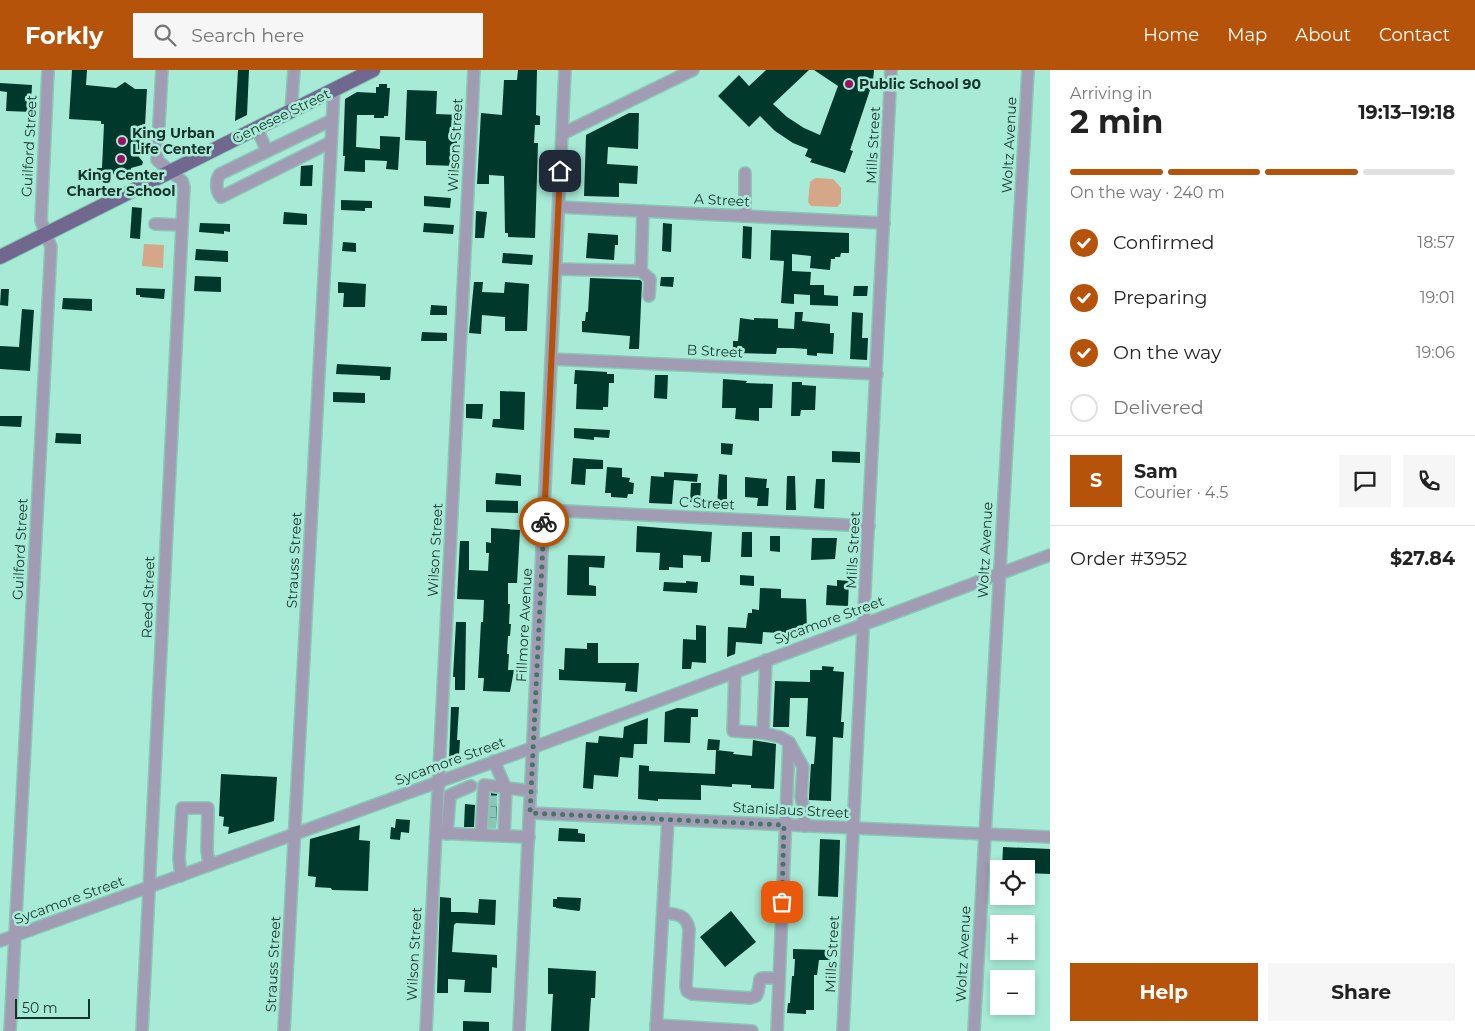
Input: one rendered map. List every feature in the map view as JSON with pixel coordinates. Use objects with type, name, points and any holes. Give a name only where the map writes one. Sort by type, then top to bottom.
[{"type":"main road","name":"Genesee Street","points":[[0,257],[374,70]]},
{"type":"street","name":"Guilford Street","points":[[10,1031],[51,247],[41,221],[48,70]]},
{"type":"street","name":"Reed Street","points":[[142,1031],[183,183],[157,160],[162,70]]},
{"type":"street","points":[[292,112],[294,70]]},
{"type":"street","name":"Wilson Street","points":[[426,1031],[441,833],[437,796],[474,70]]},
{"type":"street","name":"Fillmore Avenue","points":[[519,1031],[565,70]]},
{"type":"street","points":[[562,134],[692,70]]},
{"type":"street","name":"Mills Street","points":[[843,1031],[892,70]]},
{"type":"street","name":"Woltz Avenue","points":[[974,1031],[1028,70]]},
{"type":"street","name":"Strauss Street","points":[[284,1031],[334,90]]},
{"type":"street","points":[[331,142],[221,197],[217,193],[217,177],[220,174],[332,120]]},
{"type":"street","points":[[256,129],[267,151]]},
{"type":"street","points":[[745,173],[745,216]]},
{"type":"street","name":"A Street","points":[[559,207],[884,223]]},
{"type":"street","points":[[641,272],[643,211]]},
{"type":"street","points":[[155,224],[182,225]]},
{"type":"street","points":[[556,269],[641,272],[650,279],[649,296]]},
{"type":"street","name":"B Street","points":[[551,359],[877,374]]},
{"type":"street","name":"C Street","points":[[544,510],[869,526]]},
{"type":"street","name":"Sycamore Street","points":[[0,942],[1050,555]]},
{"type":"street","points":[[763,733],[766,660]]},
{"type":"street","points":[[735,672],[732,731],[763,733],[780,737],[789,742],[803,767],[801,796],[805,813],[804,826]]},
{"type":"street","points":[[777,1031],[784,825],[789,742]]},
{"type":"street","points":[[494,761],[506,789]]},
{"type":"street","points":[[466,771],[471,786]]},
{"type":"street","points":[[437,796],[450,795],[471,786],[484,785],[531,791]]},
{"type":"street","points":[[484,785],[492,812],[504,836]]},
{"type":"street","points":[[481,835],[506,789]]},
{"type":"street","points":[[450,795],[441,833],[529,837]]},
{"type":"street","points":[[181,876],[178,858],[182,808],[208,808],[207,850],[209,865]]},
{"type":"street","name":"Stanislaus Street","points":[[530,813],[1050,837]]},
{"type":"street","points":[[668,820],[656,1028],[752,1031]]},
{"type":"street","points":[[663,913],[676,914],[688,922],[686,986],[687,991],[692,994],[750,998],[756,996],[760,979],[779,978]]},
{"type":"shaded area","points":[[815,178],[833,179],[841,188],[841,203],[837,207],[811,206],[808,202],[810,182]]},
{"type":"shaded area","points":[[144,244],[164,245],[163,268],[142,266]]},
{"type":"building","name":"King Urban Life Center","points":[[72,70],[87,70],[86,85],[116,88],[125,82],[135,89],[147,89],[145,126],[140,125],[139,157],[143,162],[142,165],[131,168],[131,171],[124,175],[111,174],[111,183],[97,182],[97,168],[102,168],[104,124],[101,124],[101,121],[69,119]]},
{"type":"building","points":[[238,70],[249,70],[247,115],[235,121]]},
{"type":"building","points":[[518,70],[537,70],[536,115],[540,116],[540,125],[535,125],[534,143],[538,143],[535,238],[508,237],[508,233],[505,233],[504,176],[489,175],[489,184],[477,184],[481,113],[502,115],[504,80],[517,80]]},
{"type":"building","points":[[766,70],[809,70],[773,104],[787,117],[804,128],[820,135],[838,86],[814,70],[874,70],[873,81],[850,150],[853,151],[845,173],[810,162],[812,159],[805,156],[808,149],[793,143],[775,131],[760,116],[749,127],[718,96],[739,75],[749,86]]},
{"type":"building","points":[[0,83],[32,85],[31,102],[33,102],[33,112],[6,111],[7,92],[0,91]]},
{"type":"building","points":[[379,84],[387,84],[387,88],[390,88],[388,116],[374,118],[374,115],[357,115],[356,147],[380,149],[380,136],[400,137],[398,170],[386,169],[387,161],[365,160],[365,172],[344,171],[345,99],[357,92],[376,93],[376,87],[379,87]]},
{"type":"building","points":[[407,90],[437,91],[436,114],[462,115],[459,140],[457,140],[457,166],[426,165],[426,141],[405,140]]},
{"type":"building","points":[[629,113],[639,113],[638,149],[608,147],[607,164],[638,166],[637,184],[619,183],[619,197],[584,196],[586,135]]},
{"type":"building","points":[[313,165],[312,186],[300,186],[301,166]]},
{"type":"building","points":[[424,196],[451,198],[450,208],[424,206]]},
{"type":"building","points":[[341,200],[372,201],[372,208],[365,208],[365,211],[341,210]]},
{"type":"building","points":[[132,207],[142,208],[140,239],[130,238]]},
{"type":"building","points":[[476,211],[487,212],[484,238],[475,238]]},
{"type":"building","points":[[284,212],[307,214],[307,225],[283,224]]},
{"type":"building","points":[[200,223],[230,224],[230,232],[224,231],[224,234],[199,232]]},
{"type":"building","points":[[424,223],[454,225],[453,234],[423,232]]},
{"type":"building","points":[[663,223],[672,224],[671,252],[662,251]]},
{"type":"building","points":[[743,226],[752,227],[751,259],[742,258]]},
{"type":"building","points":[[771,230],[849,233],[849,253],[841,253],[840,257],[831,259],[830,270],[810,268],[811,256],[792,254],[792,271],[811,272],[810,285],[824,285],[824,295],[838,296],[838,306],[810,305],[810,295],[794,294],[794,304],[781,303],[784,261],[770,260]]},
{"type":"building","points":[[588,233],[618,235],[618,245],[615,245],[614,260],[586,258]]},
{"type":"building","points":[[343,242],[356,243],[356,252],[342,251]]},
{"type":"building","points":[[196,249],[228,251],[228,262],[195,260]]},
{"type":"building","points":[[503,253],[533,255],[532,265],[502,263]]},
{"type":"building","points":[[195,276],[221,277],[221,292],[194,291]]},
{"type":"building","points":[[661,277],[674,277],[673,287],[660,286]]},
{"type":"building","points":[[590,278],[640,280],[642,282],[639,349],[629,349],[630,336],[582,332],[582,321],[585,321],[586,312],[588,312]]},
{"type":"building","points":[[338,282],[366,284],[365,307],[343,307],[344,293],[338,293]]},
{"type":"building","points":[[474,282],[483,282],[482,292],[504,293],[505,282],[529,284],[527,331],[505,331],[505,317],[482,315],[481,334],[469,333]]},
{"type":"building","points":[[854,286],[868,286],[867,296],[853,296]]},
{"type":"building","points":[[136,288],[165,289],[164,299],[140,297],[140,295],[136,295]]},
{"type":"building","points":[[1,289],[9,289],[8,306],[0,305]]},
{"type":"building","points":[[63,298],[92,299],[92,311],[62,309]]},
{"type":"building","points":[[431,305],[447,306],[447,315],[430,315]]},
{"type":"building","points":[[22,309],[34,310],[30,371],[0,369],[0,346],[19,347]]},
{"type":"building","points":[[795,312],[803,312],[802,321],[830,324],[830,333],[834,333],[833,354],[817,353],[817,356],[807,355],[807,349],[793,348],[777,348],[776,354],[738,353],[738,351],[733,350],[733,341],[738,341],[740,318],[754,320],[754,318],[778,319],[778,328],[794,329]]},
{"type":"building","points":[[852,312],[863,313],[862,338],[868,338],[867,360],[850,359]]},
{"type":"building","points":[[422,332],[447,333],[447,341],[421,341]]},
{"type":"building","points":[[337,364],[391,367],[390,380],[380,380],[380,376],[336,374]]},
{"type":"building","points":[[575,370],[614,374],[614,383],[609,383],[608,407],[603,407],[603,410],[576,409],[577,384],[574,384]]},
{"type":"building","points":[[655,375],[668,375],[667,399],[654,398]]},
{"type":"building","points":[[723,379],[747,381],[746,383],[773,384],[772,408],[759,408],[759,421],[735,419],[736,408],[722,408]]},
{"type":"building","points":[[792,382],[802,382],[802,385],[816,386],[815,410],[801,410],[800,416],[791,416]]},
{"type":"building","points":[[500,391],[525,392],[524,430],[492,427],[493,419],[500,419]]},
{"type":"building","points":[[333,392],[365,393],[365,403],[333,402]]},
{"type":"building","points":[[466,404],[483,404],[482,419],[466,418]]},
{"type":"building","points":[[0,416],[22,416],[21,427],[0,426]]},
{"type":"building","points":[[574,428],[610,430],[609,438],[594,437],[594,440],[574,438]]},
{"type":"building","points":[[56,433],[81,434],[81,444],[55,443]]},
{"type":"building","points":[[721,443],[733,444],[732,455],[721,454]]},
{"type":"building","points":[[832,451],[860,452],[860,463],[832,462]]},
{"type":"building","points":[[573,458],[603,460],[603,469],[586,469],[585,485],[571,484]]},
{"type":"building","points":[[607,467],[622,468],[622,477],[630,478],[629,482],[634,483],[633,494],[628,494],[627,498],[611,497],[611,493],[605,493]]},
{"type":"building","points":[[664,472],[698,474],[697,482],[674,480],[672,504],[649,503],[651,476],[664,477]]},
{"type":"building","points":[[496,473],[521,475],[521,486],[495,484]]},
{"type":"building","points":[[719,474],[727,475],[727,507],[717,507]]},
{"type":"building","points":[[787,476],[795,476],[796,510],[786,510]]},
{"type":"building","points":[[745,477],[767,479],[766,488],[769,488],[768,506],[757,506],[758,498],[745,497]]},
{"type":"building","points":[[816,479],[825,479],[824,509],[814,508]]},
{"type":"building","points":[[691,483],[701,483],[700,502],[690,502]]},
{"type":"building","points":[[486,500],[518,501],[518,513],[486,512]]},
{"type":"building","points":[[637,526],[712,532],[710,562],[701,562],[701,556],[683,555],[683,568],[669,567],[669,570],[659,570],[660,553],[636,552]]},
{"type":"building","points":[[491,528],[520,530],[517,583],[508,583],[509,624],[511,624],[510,636],[508,636],[508,670],[514,670],[510,692],[483,691],[484,678],[478,678],[484,600],[457,599],[460,541],[469,541],[469,570],[488,571],[489,553],[486,553],[486,542],[491,543]]},
{"type":"building","points":[[742,532],[752,532],[752,557],[741,557]]},
{"type":"building","points":[[770,536],[780,536],[780,552],[770,551]]},
{"type":"building","points":[[812,538],[837,538],[835,559],[811,560]]},
{"type":"building","points":[[568,555],[605,556],[604,568],[589,567],[589,585],[596,586],[596,596],[567,595]]},
{"type":"building","points":[[740,575],[754,576],[754,586],[740,585]]},
{"type":"building","points":[[837,580],[849,581],[848,606],[826,605],[827,585],[837,586]]},
{"type":"building","points":[[686,581],[698,582],[697,593],[663,591],[664,582],[686,583]]},
{"type":"building","points":[[760,588],[781,589],[781,598],[806,599],[807,630],[795,634],[763,632],[762,644],[736,642],[735,654],[727,657],[728,627],[746,628],[748,613],[752,613],[752,609],[759,610]]},
{"type":"building","points":[[456,622],[466,622],[465,690],[455,690],[455,677],[453,677]]},
{"type":"building","points":[[696,625],[706,626],[706,663],[692,662],[691,669],[682,669],[683,639],[696,640]]},
{"type":"building","points":[[587,643],[598,643],[598,663],[639,663],[637,692],[625,691],[626,683],[559,680],[559,669],[564,670],[565,648],[587,649]]},
{"type":"building","points":[[822,666],[834,667],[833,671],[844,672],[841,722],[844,722],[843,738],[833,737],[831,801],[809,800],[811,764],[814,764],[816,737],[806,736],[808,698],[790,698],[789,727],[773,727],[775,681],[810,682],[810,670],[822,670]]},
{"type":"building","points":[[451,707],[459,707],[457,740],[460,740],[459,756],[449,761]]},
{"type":"building","points":[[677,708],[698,709],[698,717],[691,717],[690,743],[664,742],[665,712]]},
{"type":"building","points":[[648,718],[647,744],[634,744],[633,758],[620,757],[618,777],[594,775],[593,789],[583,788],[586,742],[598,743],[599,736],[623,738],[624,727]]},
{"type":"building","points":[[708,739],[720,740],[719,750],[707,750]]},
{"type":"building","points":[[753,740],[776,744],[774,789],[751,788],[751,785],[732,784],[732,787],[701,785],[701,800],[658,799],[658,801],[638,799],[639,765],[649,766],[649,771],[715,774],[716,750],[752,756]]},
{"type":"building","points":[[221,774],[277,777],[274,821],[228,834],[229,827],[223,826],[224,817],[219,816]]},
{"type":"building","points":[[491,793],[497,794],[496,828],[489,828]]},
{"type":"building","points":[[465,804],[475,805],[474,827],[464,827]]},
{"type":"building","points":[[396,819],[410,820],[409,833],[401,832],[400,840],[390,839],[391,827],[395,828]]},
{"type":"building","points":[[360,825],[359,840],[370,841],[368,891],[332,890],[331,888],[315,887],[316,877],[308,876],[310,839]]},
{"type":"building","points":[[559,828],[578,829],[578,833],[585,834],[585,842],[558,841]]},
{"type":"building","points":[[820,839],[840,840],[838,897],[818,896]]},
{"type":"building","points":[[1003,847],[1050,849],[1050,874],[1035,873],[1035,860],[1002,860]]},
{"type":"building","points":[[440,897],[451,898],[451,912],[478,913],[479,899],[496,900],[495,925],[456,923],[454,925],[452,952],[497,955],[497,968],[492,967],[491,993],[464,992],[465,980],[448,979],[448,993],[437,993]]},
{"type":"building","points":[[557,897],[581,898],[580,910],[553,907],[553,899],[557,899]]},
{"type":"building","points":[[731,911],[756,942],[725,967],[700,937]]},
{"type":"building","points":[[793,949],[831,950],[830,960],[819,960],[817,975],[814,975],[814,1010],[806,1010],[806,1014],[787,1013],[788,1003],[790,1003],[792,976],[794,976],[795,959],[793,959]]},
{"type":"building","points":[[548,968],[596,971],[595,998],[591,998],[589,1031],[551,1031],[553,994],[548,994]]},
{"type":"building","points":[[463,1021],[489,1022],[489,1031],[463,1031]]},
{"type":"tunnel","points":[[486,801],[497,801]]},
{"type":"tunnel","points":[[486,812],[496,812]]},
{"type":"tunnel","points":[[485,823],[496,823]]},
{"type":"way so far","points":[[544,522],[530,813],[784,825],[782,902]]},
{"type":"place","name":"Public School 90","points":[[849,84]]},
{"type":"place","name":"King Urban Life Center","points":[[122,141]]},
{"type":"place","name":"King Center Charter School","points":[[121,159]]},
{"type":"route","points":[[544,522],[560,171]]}]
